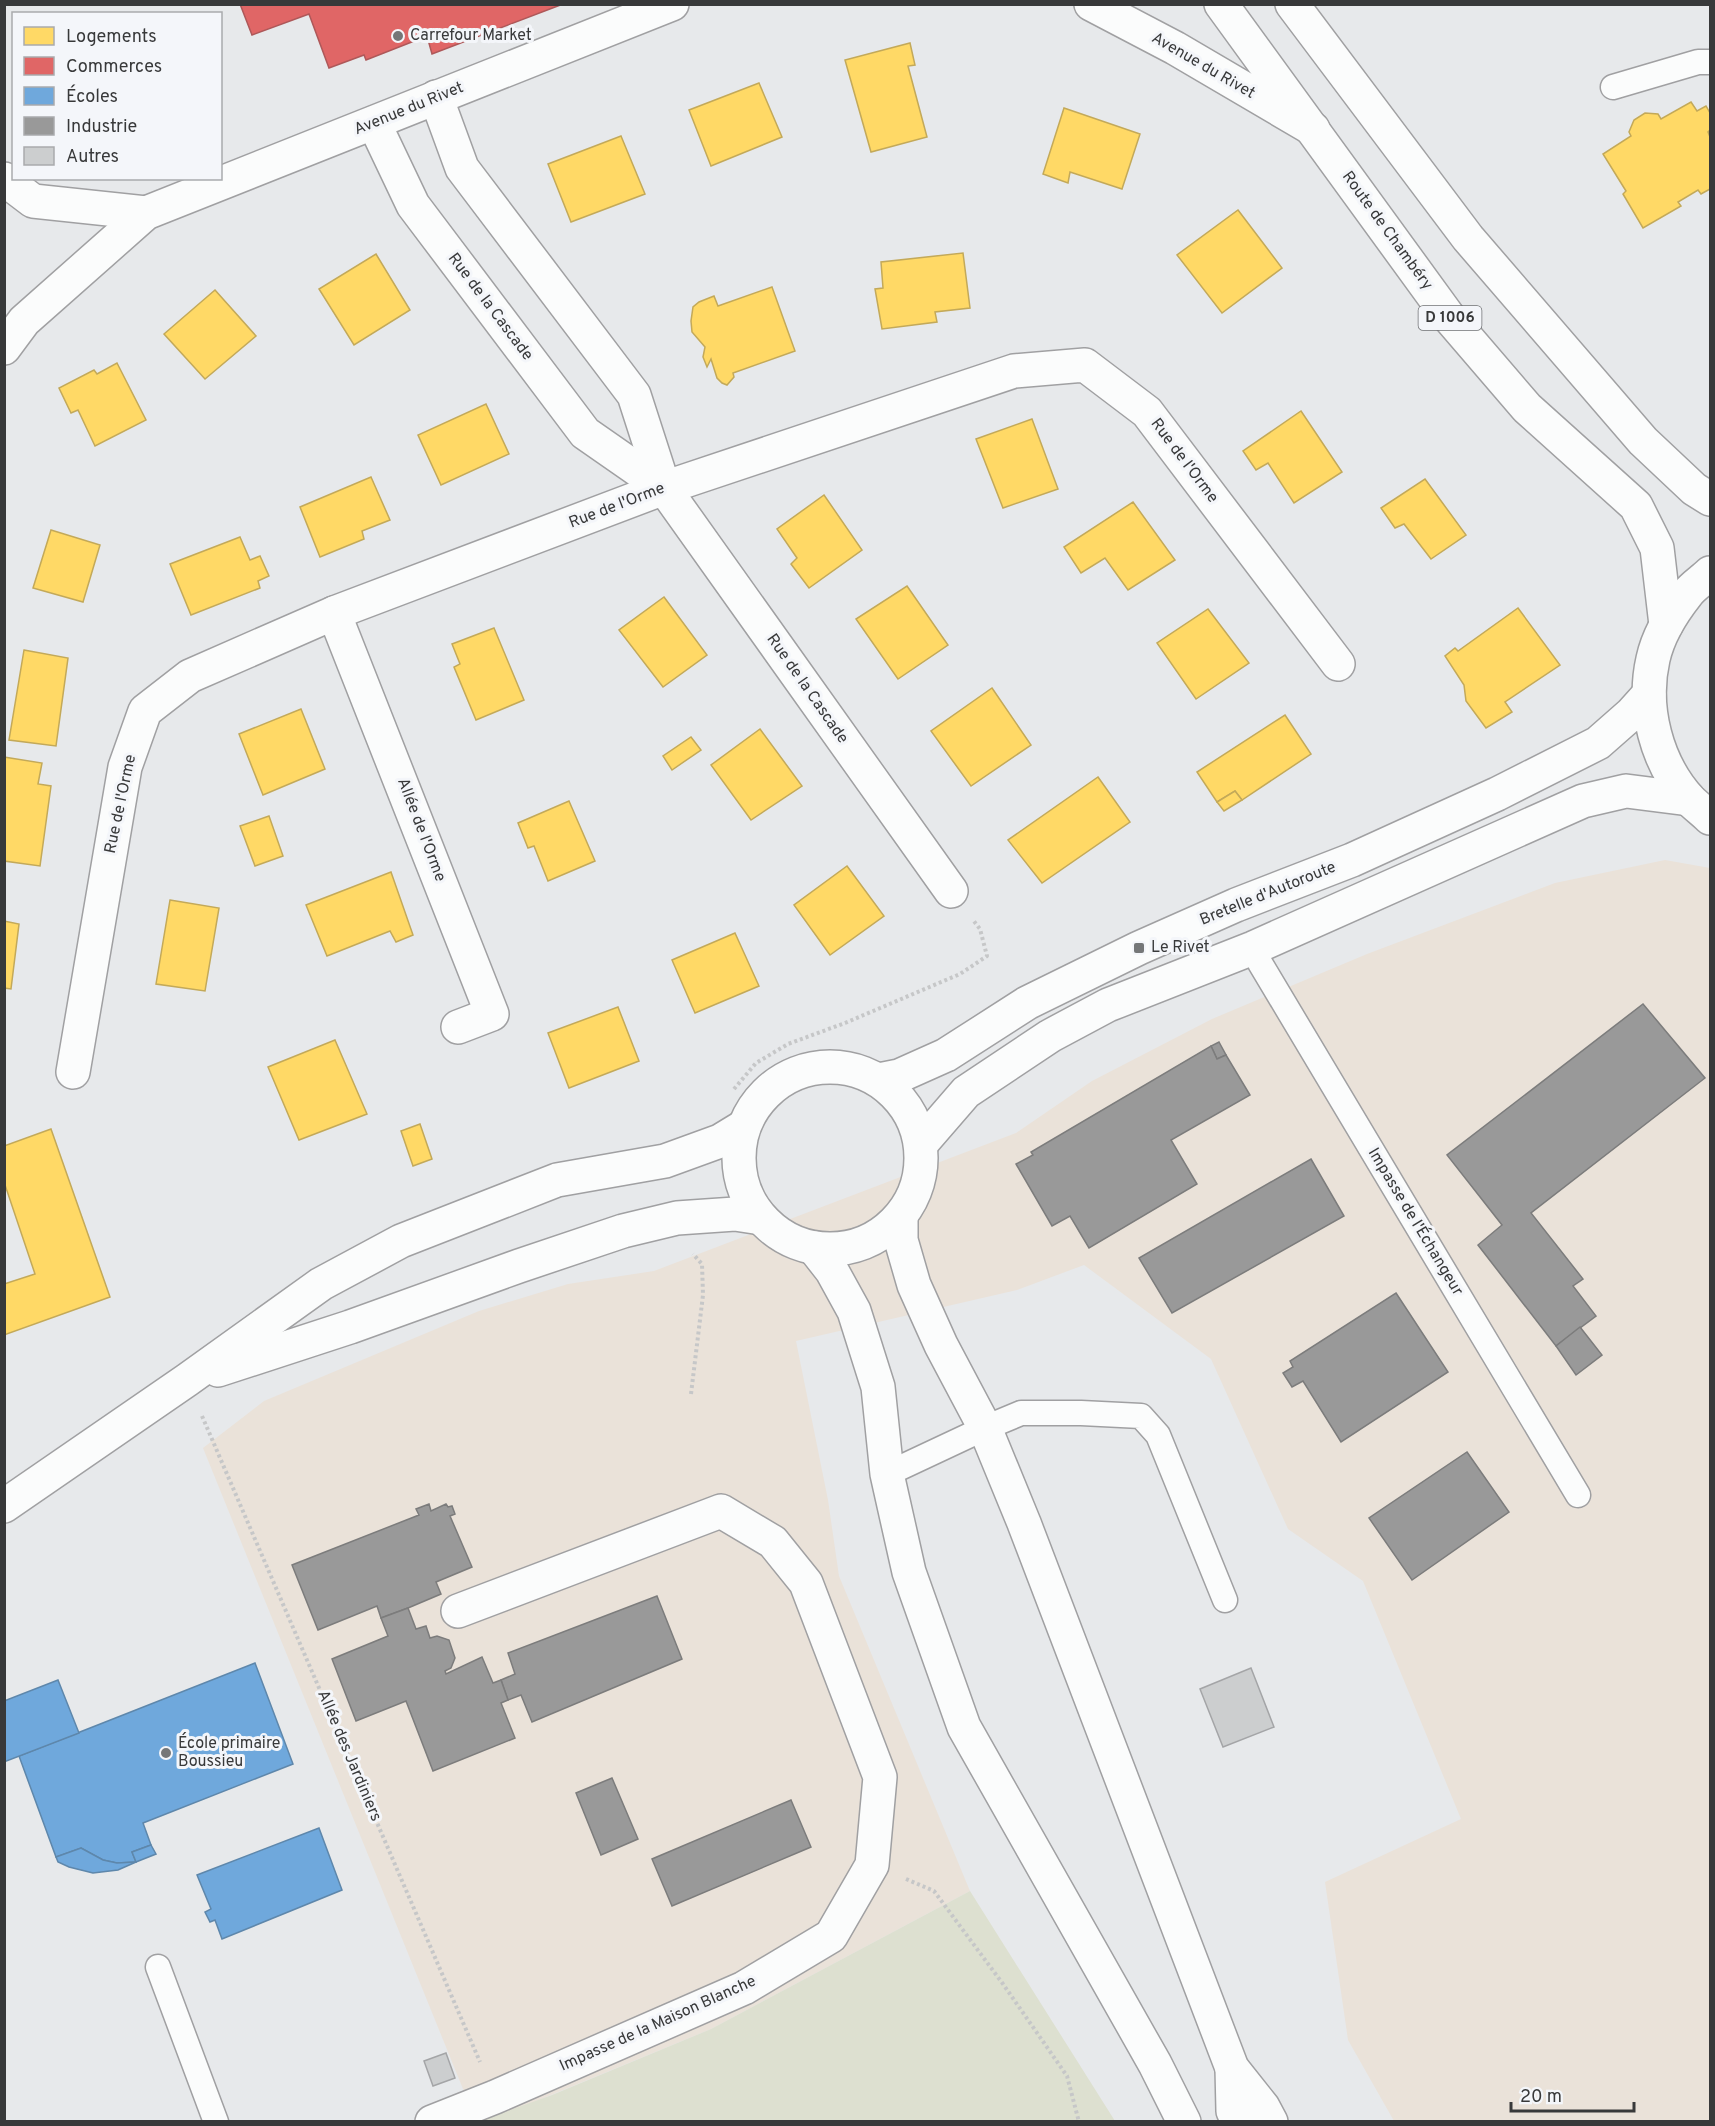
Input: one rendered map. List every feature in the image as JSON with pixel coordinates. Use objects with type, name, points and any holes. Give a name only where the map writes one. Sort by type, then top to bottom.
[{"type":"main road","name":"Avenue du Rivet","points":[[4,348],[24,321],[146,213],[672,4]]},
{"type":"main road","name":"Avenue du Rivet","points":[[1091,4],[1175,48],[1313,129]]},
{"type":"main road","name":"Route de Chambéry","points":[[1221,4],[1448,316],[1520,399],[1636,506],[1657,548],[1666,624]]},
{"type":"main road","points":[[1292,4],[1468,238],[1643,441],[1694,489],[1710,499]]},
{"type":"main road","name":"Rue de la Cascade","points":[[436,98],[462,168],[634,395],[664,488],[951,891]]},
{"type":"main road","name":"Rue de la Cascade","points":[[374,123],[413,205],[585,433],[664,488]]},
{"type":"main road","name":"Avenue du Rivet","points":[[4,180],[33,201],[146,213]]},
{"type":"main road","name":"Rue de l'Orme","points":[[73,1072],[125,767],[145,711],[189,676],[334,613],[664,488],[1014,371],[1084,365],[1147,412],[1338,664]]},
{"type":"main road","points":[[1700,808],[1668,768],[1653,732],[1649,694],[1653,658],[1666,624],[1688,592],[1710,573]]},
{"type":"main road","name":"Allée de l'Orme","points":[[334,613],[492,1014],[458,1027]]},
{"type":"main road","name":"Bretelle d'Autoroute","points":[[879,1080],[899,1076],[946,1055],[1027,1003],[1139,948],[1236,905],[1352,860],[1544,771],[1598,742],[1631,714],[1649,694]]},
{"type":"main road","points":[[921,1144],[966,1092],[1050,1036],[1108,1005],[1253,948],[1584,801],[1626,791],[1700,808]]},
{"type":"main road","points":[[815,1067],[848,1068],[879,1080],[906,1107],[921,1144],[918,1183],[901,1216],[876,1238],[846,1249],[814,1248],[785,1238],[761,1218],[744,1191],[738,1159],[743,1127],[759,1099],[784,1078],[815,1067]]},
{"type":"main road","points":[[8,1505],[321,1284],[401,1241],[557,1180],[665,1161],[720,1141],[743,1127]]},
{"type":"main road","points":[[187,1380],[350,1327],[623,1232],[676,1218],[735,1214],[761,1218]]},
{"type":"main road","points":[[901,1216],[901,1240],[915,1285],[941,1345],[985,1428],[1024,1523],[1232,2068],[1263,2107],[1271,2121]]},
{"type":"main road","points":[[814,1248],[832,1271],[854,1311],[878,1388],[887,1474],[909,1572],[964,1727],[1155,2064],[1184,2121]]},
{"type":"main road","name":"Impasse de la Maison Blanche","points":[[432,2121],[495,2097],[744,1988],[831,1936],[872,1865],[880,1777],[806,1583],[773,1542],[721,1511],[458,1611]]},
{"type":"main road","points":[[1232,2068],[1233,2111],[1238,2121]]},
{"type":"lane","points":[[1613,87],[1698,62],[1710,62]]},
{"type":"lane","name":"Impasse de l'Échangeur","points":[[1253,948],[1578,1495]]},
{"type":"lane","points":[[887,1474],[1021,1413],[1141,1416],[1158,1435],[1225,1600]]},
{"type":"lane","points":[[158,1967],[216,2121]]},
{"type":"path","points":[[730,1095],[756,1063],[788,1044],[845,1023],[960,974],[987,956],[980,929],[951,891]]},
{"type":"path","points":[[688,1248],[702,1264],[703,1294],[691,1394]]},
{"type":"path","name":"Allée des Jardiniers","points":[[202,1416],[495,2097]]},
{"type":"path","points":[[872,1865],[934,1892],[1067,2076],[1079,2121]]},
{"type":"shaded area","points":[[1665,860],[1710,868],[1710,2121],[1394,2121],[1348,2040],[1325,1882],[1461,1819],[1363,1581],[1288,1529],[1211,1359],[1084,1265],[1017,1290],[796,1341],[828,1500],[839,1576],[970,1891],[711,2029],[488,2121],[476,2121],[203,1448],[264,1401],[479,1311],[568,1284],[654,1271],[1016,1133],[1092,1081],[1212,1019],[1367,954],[1555,883]]},
{"type":"green space","points":[[970,1891],[1115,2121],[479,2121],[552,2095],[711,2029]]},
{"type":"building: Logements","points":[[910,43],[915,65],[908,66],[927,137],[871,152],[845,60]]},
{"type":"building: Logements","points":[[759,83],[782,137],[711,166],[689,110]]},
{"type":"building: Logements","points":[[1691,102],[1697,111],[1706,106],[1710,113],[1708,132],[1710,137],[1710,189],[1701,194],[1698,190],[1678,202],[1681,206],[1643,228],[1623,194],[1626,191],[1603,154],[1631,136],[1629,132],[1634,120],[1645,113],[1658,114],[1661,119]]},
{"type":"building: Logements","points":[[1064,108],[1140,134],[1122,189],[1070,172],[1068,183],[1043,174]]},
{"type":"building: Logements","points":[[621,136],[645,194],[571,222],[548,164]]},
{"type":"building: Logements","points":[[1238,210],[1282,268],[1222,313],[1177,255]]},
{"type":"building: Logements","points":[[963,253],[970,308],[935,312],[937,322],[882,329],[875,289],[883,288],[881,262]]},
{"type":"building: Logements","points":[[376,254],[410,310],[354,345],[319,289]]},
{"type":"building: Logements","points":[[772,287],[795,351],[733,373],[734,377],[727,385],[722,383],[717,378],[711,359],[707,367],[703,357],[705,347],[692,332],[693,307],[714,296],[718,306]]},
{"type":"building: Logements","points":[[215,290],[256,336],[205,379],[164,334]]},
{"type":"building: Logements","points":[[117,363],[146,420],[95,446],[78,410],[71,413],[59,388],[94,370],[97,374]]},
{"type":"building: Logements","points":[[486,404],[509,454],[441,485],[418,435]]},
{"type":"building: Logements","points":[[1301,411],[1342,472],[1294,503],[1268,463],[1256,470],[1243,451]]},
{"type":"building: Logements","points":[[1032,419],[1058,489],[1003,508],[976,439]]},
{"type":"building: Logements","points":[[371,477],[390,520],[362,531],[364,539],[320,557],[300,507]]},
{"type":"building: Logements","points":[[1425,479],[1466,535],[1431,559],[1404,524],[1395,528],[1381,508]]},
{"type":"building: Logements","points":[[824,495],[862,550],[809,588],[791,564],[797,558],[777,529]]},
{"type":"building: Logements","points":[[1133,502],[1175,560],[1128,590],[1105,558],[1081,573],[1064,547]]},
{"type":"building: Logements","points":[[51,530],[100,545],[83,602],[33,588]]},
{"type":"building: Logements","points":[[240,537],[250,560],[260,556],[269,576],[258,581],[260,588],[191,615],[170,564]]},
{"type":"building: Logements","points":[[907,586],[948,645],[898,679],[856,619]]},
{"type":"building: Logements","points":[[664,597],[707,655],[663,687],[619,630]]},
{"type":"building: Logements","points":[[1518,608],[1560,665],[1505,702],[1512,712],[1486,728],[1466,701],[1464,685],[1445,656],[1455,648],[1458,651]]},
{"type":"building: Logements","points":[[1208,609],[1249,663],[1196,699],[1157,643]]},
{"type":"building: Logements","points":[[494,628],[524,700],[476,720],[454,667],[460,664],[452,644]]},
{"type":"building: Logements","points":[[24,650],[68,658],[56,746],[9,740]]},
{"type":"building: Logements","points":[[992,688],[1031,745],[971,786],[931,731]]},
{"type":"building: Logements","points":[[301,709],[325,769],[263,795],[239,734]]},
{"type":"building: Logements","points":[[1285,715],[1311,754],[1242,800],[1235,791],[1217,802],[1197,772]]},
{"type":"building: Logements","points":[[760,729],[802,786],[751,820],[711,765]]},
{"type":"building: Logements","points":[[691,737],[701,750],[672,770],[663,756]]},
{"type":"building: Logements","points":[[4,757],[42,763],[38,784],[51,786],[40,866],[4,861]]},
{"type":"building: Logements","points":[[1098,777],[1130,822],[1042,883],[1008,840]]},
{"type":"building: Logements","points":[[1235,791],[1242,800],[1224,811],[1217,802]]},
{"type":"building: Logements","points":[[569,801],[595,861],[548,881],[534,846],[528,848],[518,823]]},
{"type":"building: Logements","points":[[269,816],[283,856],[255,866],[240,826]]},
{"type":"building: Logements","points":[[847,866],[884,916],[830,955],[794,905]]},
{"type":"building: Logements","points":[[391,872],[413,935],[396,942],[390,931],[327,956],[306,905]]},
{"type":"building: Logements","points":[[170,900],[219,908],[205,991],[156,984]]},
{"type":"building: Logements","points":[[4,921],[19,924],[11,989],[4,988]]},
{"type":"building: Logements","points":[[735,933],[759,986],[695,1013],[672,960]]},
{"type":"building: Logements","points":[[618,1007],[639,1061],[569,1088],[548,1033]]},
{"type":"building: Logements","points":[[335,1040],[367,1114],[299,1140],[268,1067]]},
{"type":"building: Logements","points":[[420,1124],[432,1159],[413,1166],[401,1131]]},
{"type":"building: Logements","points":[[51,1129],[110,1297],[4,1335],[4,1284],[35,1274],[4,1182],[4,1146]]},
{"type":"building: Commerces","name":"Carrefour Market","points":[[240,4],[563,4],[432,54],[427,36],[366,60],[364,55],[329,68],[309,14],[252,35]]},
{"type":"building: Écoles","points":[[255,1663],[293,1764],[143,1823],[151,1845],[132,1852],[136,1862],[117,1863],[103,1860],[81,1848],[56,1857],[19,1756]]},
{"type":"building: Écoles","points":[[58,1680],[79,1733],[4,1762],[4,1701]]},
{"type":"building: Écoles","points":[[319,1828],[342,1890],[222,1939],[215,1920],[210,1922],[205,1912],[211,1909],[197,1875]]},
{"type":"building: Écoles","points":[[151,1845],[156,1854],[136,1862],[132,1852]]},
{"type":"building: Écoles","points":[[81,1848],[103,1860],[117,1863],[136,1862],[118,1870],[93,1873],[58,1862],[56,1857]]},
{"type":"building: Industrie","points":[[1643,1004],[1705,1078],[1531,1213],[1583,1279],[1573,1286],[1596,1316],[1556,1346],[1478,1245],[1502,1225],[1447,1155]]},
{"type":"building: Industrie","points":[[1219,1042],[1226,1055],[1217,1059],[1211,1046]]},
{"type":"building: Industrie","points":[[1211,1046],[1217,1059],[1226,1055],[1250,1095],[1171,1140],[1197,1184],[1089,1248],[1070,1216],[1052,1226],[1016,1164],[1033,1155],[1031,1152]]},
{"type":"building: Industrie","points":[[1311,1159],[1344,1216],[1172,1313],[1139,1258]]},
{"type":"building: Industrie","points":[[1396,1293],[1448,1372],[1341,1442],[1303,1381],[1292,1387],[1283,1373],[1293,1367],[1290,1361]]},
{"type":"building: Industrie","points":[[1580,1327],[1602,1355],[1576,1375],[1556,1346]]},
{"type":"building: Industrie","points":[[1467,1452],[1509,1512],[1412,1580],[1369,1518]]},
{"type":"building: Industrie","points":[[429,1504],[431,1511],[446,1504],[448,1507],[452,1506],[455,1514],[450,1516],[472,1567],[436,1582],[441,1594],[408,1608],[381,1618],[377,1606],[318,1630],[292,1565],[419,1515],[416,1509]]},
{"type":"building: Industrie","points":[[657,1596],[682,1659],[532,1722],[521,1695],[508,1700],[501,1680],[515,1674],[508,1653]]},
{"type":"building: Industrie","points":[[408,1608],[416,1629],[426,1626],[430,1638],[437,1636],[449,1640],[455,1658],[451,1668],[445,1671],[446,1674],[482,1657],[493,1683],[501,1680],[508,1700],[501,1703],[515,1738],[433,1771],[406,1701],[356,1721],[332,1659],[388,1636],[381,1618]]},
{"type":"building: Industrie","points":[[612,1778],[638,1839],[601,1855],[576,1793]]},
{"type":"building: Industrie","points":[[791,1800],[811,1847],[672,1906],[652,1859]]},
{"type":"building: Autres","points":[[1251,1668],[1274,1727],[1223,1747],[1200,1689]]},
{"type":"building: Autres","points":[[446,2053],[455,2078],[433,2086],[424,2061]]},
{"type":"place","name":"Carrefour Market","points":[[398,36]]},
{"type":"place","name":"Le Rivet","points":[[1139,948]]},
{"type":"place","name":"École primaire Boussieu","points":[[166,1753]]}]
